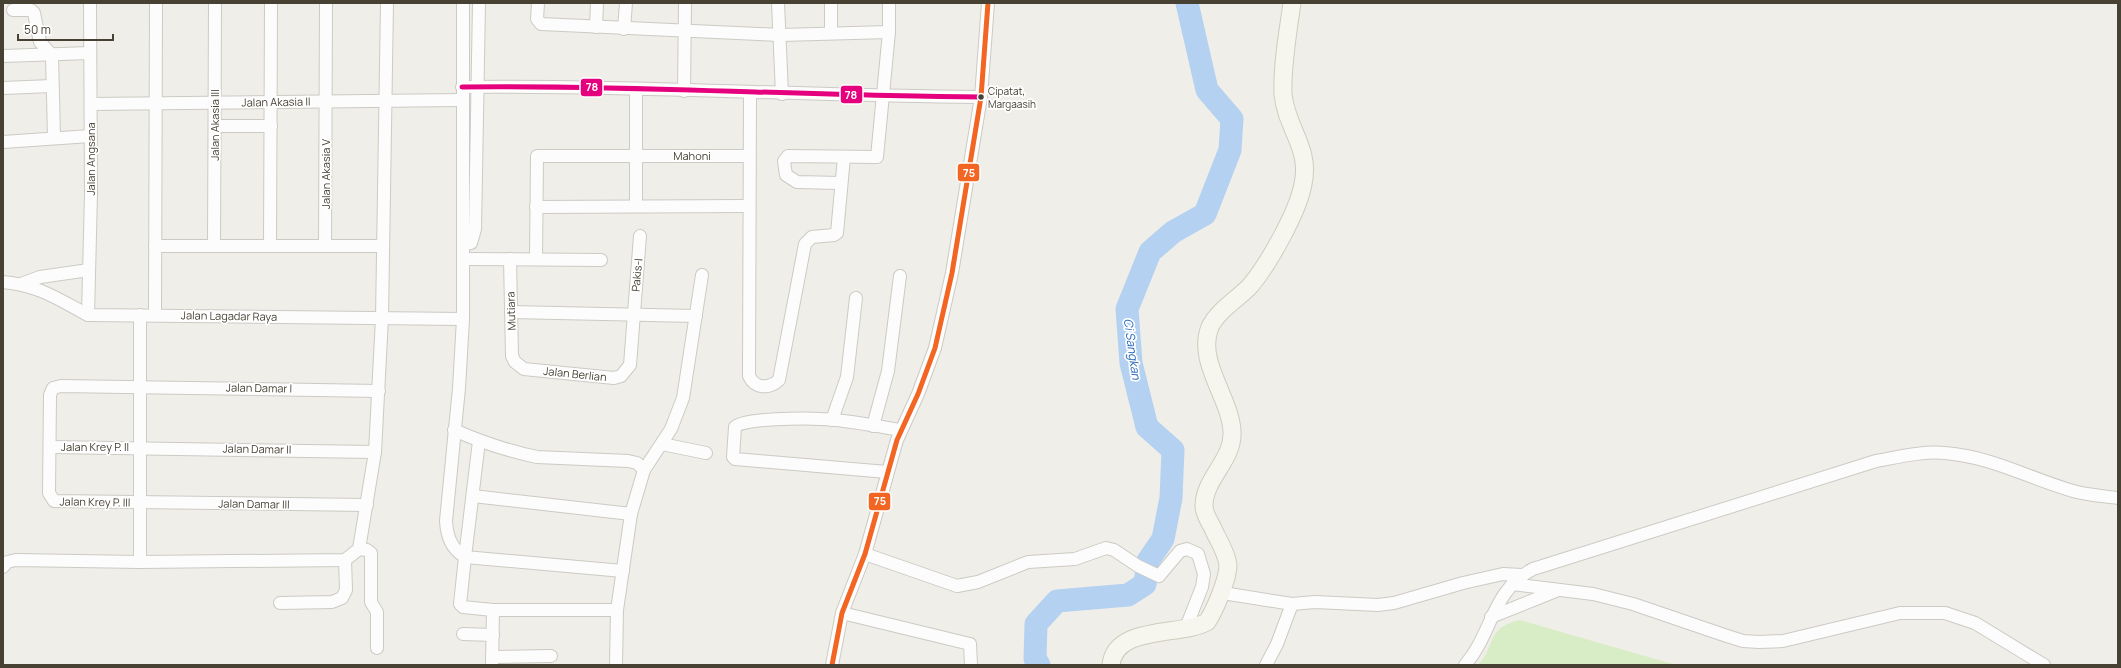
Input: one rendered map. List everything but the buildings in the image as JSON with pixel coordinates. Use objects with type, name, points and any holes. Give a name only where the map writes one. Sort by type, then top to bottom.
[{"type":"street","name":"Jalan Angsana","points":[[88,315],[91,104],[90,3]]},
{"type":"street","points":[[155,314],[156,3]]},
{"type":"street","name":"Jalan Akasia III","points":[[214,246],[216,3]]},
{"type":"street","points":[[270,246],[271,3]]},
{"type":"street","name":"Jalan Akasia V","points":[[325,246],[326,3]]},
{"type":"street","points":[[359,549],[375,452],[379,391],[382,318],[387,3]]},
{"type":"street","points":[[463,3],[463,319],[447,529],[452,546],[465,557],[624,571]]},
{"type":"street","points":[[463,244],[471,242],[475,229],[479,86],[479,3]]},
{"type":"street","points":[[538,3],[538,19],[541,24],[685,32],[781,35],[889,32]]},
{"type":"street","points":[[596,27],[597,3]]},
{"type":"street","points":[[624,29],[626,3]]},
{"type":"street","points":[[684,91],[685,3]]},
{"type":"street","points":[[778,3],[781,35],[782,94]]},
{"type":"street","points":[[831,3],[831,33]]},
{"type":"street","points":[[840,183],[797,182],[786,175],[784,161],[788,156],[877,157],[881,96],[889,32],[889,3]]},
{"type":"street","points":[[832,665],[842,613],[865,554],[901,430],[935,348],[952,273],[981,97],[988,3]]},
{"type":"street","points":[[1111,665],[1111,660],[1119,647],[1130,640],[1146,634],[1185,630],[1207,622],[1224,594],[1227,559],[1204,507],[1209,486],[1230,446],[1232,429],[1210,362],[1208,340],[1210,328],[1214,320],[1250,286],[1264,267],[1294,210],[1303,186],[1306,166],[1304,155],[1286,109],[1283,94],[1292,3]]},
{"type":"street","points":[[13,10],[31,10],[34,13],[40,42],[52,54],[54,137]]},
{"type":"street","points":[[3,56],[90,53]]},
{"type":"street","points":[[3,88],[52,86]]},
{"type":"street","points":[[462,87],[479,86],[782,94],[981,97]]},
{"type":"street","points":[[636,90],[636,206]]},
{"type":"street","points":[[750,92],[748,206],[749,376],[752,382],[757,386],[767,386],[774,384],[778,380],[805,244],[812,237],[834,235],[837,233],[840,183],[844,157]]},
{"type":"street","name":"Jalan Akasia II","points":[[91,104],[462,100]]},
{"type":"street","points":[[215,126],[271,126]]},
{"type":"street","points":[[3,142],[54,137],[90,136]]},
{"type":"street","name":"Mahoni","points":[[536,206],[537,156],[749,156]]},
{"type":"street","points":[[536,259],[536,206],[748,206]]},
{"type":"street","name":"Pakis-I","points":[[634,314],[640,236]]},
{"type":"street","points":[[155,246],[383,246]]},
{"type":"street","points":[[464,259],[601,260]]},
{"type":"street","name":"Mutiara","points":[[510,259],[512,356],[515,362]]},
{"type":"street","points":[[21,284],[40,277],[89,270]]},
{"type":"street","points":[[616,665],[617,610],[624,571],[631,514],[644,470],[671,429],[683,398],[702,275]]},
{"type":"street","points":[[873,426],[888,371],[900,276]]},
{"type":"street","name":"Jalan Lagadar Raya","points":[[3,282],[21,284],[40,289],[88,315],[155,314],[463,319]]},
{"type":"street","points":[[832,420],[847,377],[856,298]]},
{"type":"street","points":[[511,312],[696,316]]},
{"type":"street","name":"Jalan Berlian","points":[[515,362],[524,369],[614,378],[621,376],[630,365],[634,314]]},
{"type":"street","points":[[140,315],[140,562]]},
{"type":"street","name":"Jalan Damar I","points":[[50,447],[50,395],[53,388],[61,386],[139,386],[379,391]]},
{"type":"street","points":[[888,472],[735,459],[733,456],[735,427],[737,424],[750,421],[823,419],[901,430]]},
{"type":"street","points":[[454,430],[479,441],[536,457],[633,462],[641,465],[644,470]]},
{"type":"street","points":[[479,441],[474,496],[460,604],[463,607],[493,610],[617,610]]},
{"type":"street","points":[[662,444],[706,453]]},
{"type":"street","name":"Jalan Krey P. II","points":[[50,447],[139,447]]},
{"type":"street","name":"Jalan Krey P. III","points":[[50,447],[50,498],[54,501],[141,502]]},
{"type":"street","name":"Jalan Damar II","points":[[139,447],[375,452]]},
{"type":"street","points":[[1465,665],[1478,645],[1491,616],[1504,593],[1522,575],[1533,569],[1580,553],[1696,519],[1876,461],[1910,455],[1943,453],[1966,455],[1995,462],[2074,491],[2118,498]]},
{"type":"street","points":[[474,496],[631,514]]},
{"type":"street","name":"Jalan Damar III","points":[[141,502],[367,505]]},
{"type":"street","points":[[865,554],[957,586],[978,582],[1028,562],[1075,559],[1106,548],[1114,550],[1156,576],[1161,575],[1180,551],[1187,549],[1198,554],[1204,574],[1202,587],[1185,630]]},
{"type":"street","points":[[3,567],[7,562],[16,560],[140,562],[344,560],[359,549],[367,550],[371,554],[371,602],[377,612],[377,648]]},
{"type":"street","points":[[280,603],[332,602],[342,598],[346,590],[344,560]]},
{"type":"street","points":[[1224,594],[1292,604],[1315,602],[1378,605],[1394,604],[1463,583],[1503,574],[1522,575]]},
{"type":"street","points":[[1512,584],[1593,594],[1633,604],[1743,641],[1783,641],[1900,613],[1945,613],[1975,623],[2044,665]]},
{"type":"street","points":[[1491,616],[1558,590]]},
{"type":"street","points":[[1266,665],[1277,644],[1292,604]]},
{"type":"street","points":[[493,610],[492,661],[551,656]]},
{"type":"street","points":[[842,613],[970,644],[971,665]]},
{"type":"street","points":[[463,634],[492,635]]},
{"type":"green space","points":[[1520,620],[1676,665],[1478,665],[1488,651],[1496,632],[1509,623]]},
{"type":"waterway","name":"Ci Sangkan","points":[[1039,665],[1035,659],[1036,624],[1057,601],[1128,595],[1145,584],[1148,561],[1163,539],[1171,498],[1173,450],[1147,427],[1131,363],[1127,309],[1150,252],[1173,232],[1205,214],[1230,150],[1232,119],[1207,90],[1187,3]]},
{"type":"transit line","name":"75","points":[[832,665],[842,613],[865,554],[897,440],[918,394],[935,348],[952,273],[981,97],[988,3]]},
{"type":"transit line","name":"78","points":[[462,87],[657,89],[851,95],[981,97]]},
{"type":"place","name":"Cipatat, Margaasih","points":[[981,97]]}]
